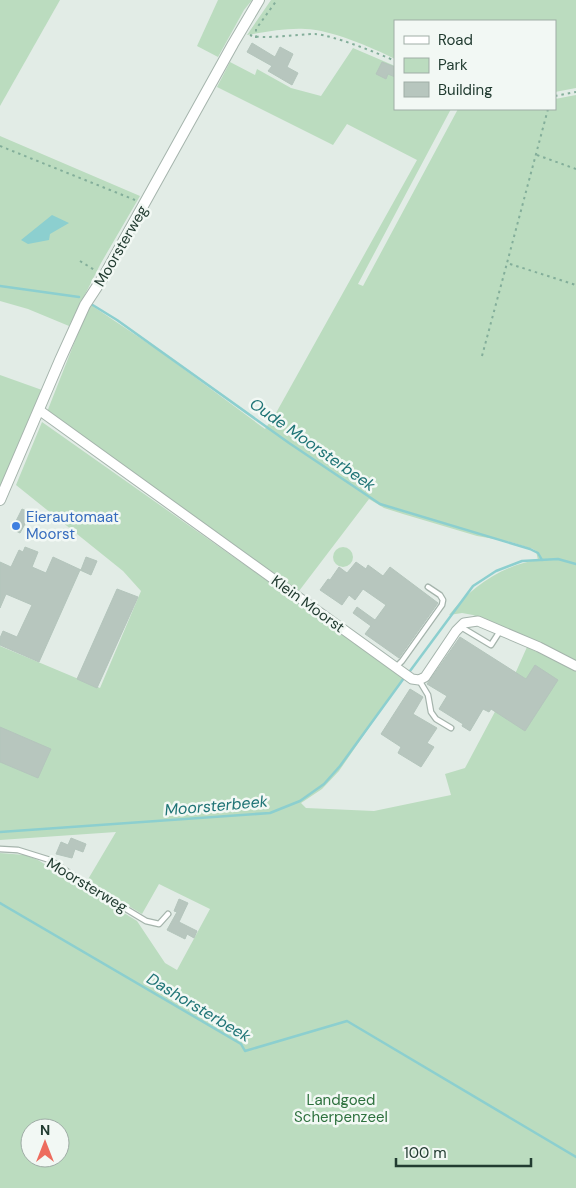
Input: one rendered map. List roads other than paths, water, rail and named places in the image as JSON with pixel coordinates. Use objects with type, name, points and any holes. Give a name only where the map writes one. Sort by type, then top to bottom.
[{"type":"street","name":"Moorsterweg","points":[[0,500],[85,305],[104,276],[233,44],[260,0]]},
{"type":"street","name":"Klein Moorst","points":[[39,410],[412,679],[419,680]]},
{"type":"street","points":[[419,680],[426,678],[460,626],[468,621],[478,621],[500,630],[576,666]]},
{"type":"lane","points":[[396,667],[442,605],[443,600],[440,595],[428,587]]},
{"type":"lane","points":[[460,626],[491,645],[500,630]]},
{"type":"lane","points":[[419,680],[428,694],[432,712],[436,719],[451,728]]},
{"type":"lane","name":"Moorsterweg","points":[[0,849],[18,850],[50,860],[146,921],[159,924],[168,914]]},
{"type":"water","points":[[52,215],[69,223],[50,234],[49,240],[28,244],[21,240]]},
{"type":"waterway","name":"Oude Moorsterbeek","points":[[0,286],[79,297]]},
{"type":"waterway","name":"Oude Moorsterbeek","points":[[91,304],[117,320],[289,443],[380,504],[530,549],[538,553],[542,560]]},
{"type":"waterway","name":"Moorsterbeek","points":[[410,671],[473,586],[496,571],[522,561],[558,559],[576,564]]},
{"type":"waterway","name":"Moorsterbeek","points":[[0,832],[270,813],[300,801],[324,784],[340,766],[404,678]]},
{"type":"waterway","name":"Dashorsterbeek","points":[[0,903],[241,1044],[245,1051],[347,1021],[576,1157]]},
{"type":"place","name":"Eierautomaat Moorst","points":[[16,526]]},
{"type":"park label","name":"Landgoed Scherpenzeel","points":[[341,1108]]}]
